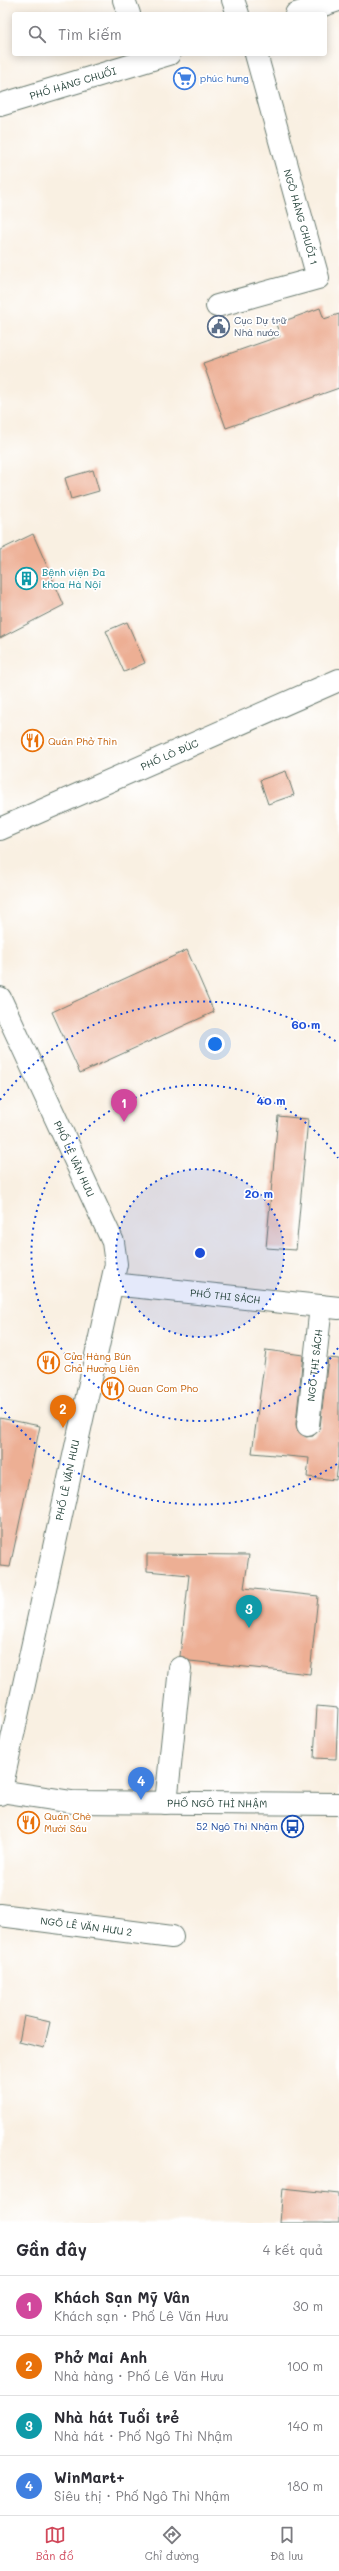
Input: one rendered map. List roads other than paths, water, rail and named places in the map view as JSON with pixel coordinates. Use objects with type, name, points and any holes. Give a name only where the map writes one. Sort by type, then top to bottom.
[{"type":"street","points":[[124,0],[128,12]]},
{"type":"street","points":[[233,0],[237,12]]},
{"type":"street","points":[[302,12],[338,0]]},
{"type":"street","name":"PHỐ HÀNG CHUỐI","points":[[0,105],[144,58],[156,56]]},
{"type":"street","name":"NGÕ HÀNG CHUỐI 1","points":[[217,306],[318,278],[257,56]]},
{"type":"street","name":"PHỐ LÒ ĐÚC","points":[[0,829],[339,680]]},
{"type":"street","name":"PHỐ LÊ VĂN HƯU","points":[[0,998],[113,1242],[116,1264],[0,1792]]},
{"type":"street","name":"PHỐ THI SÁCH","points":[[112,1284],[330,1307]]},
{"type":"street","name":"NGÕ THI SÁCH","points":[[308,1425],[330,1307]]},
{"type":"street","points":[[166,1803],[180,1668]]},
{"type":"street","name":"PHỐ NGÔ THÌ NHẬM","points":[[0,1792],[72,1802],[339,1804]]},
{"type":"street","name":"NGÕ LÊ VĂN HƯU 2","points":[[0,1915],[172,1937]]},
{"type":"place","name":"phúc hưng","points":[[185,78]]},
{"type":"place","name":"Cục Dự trữ Nhà nước","points":[[218,326]]},
{"type":"place","name":"Bệnh viện Đa khoa Hà Nội","points":[[26,578]]},
{"type":"place","name":"Quán Phở Thìn","points":[[33,741]]},
{"type":"place","name":"Khách Sạn Mỹ Vân","points":[[124,1122]]},
{"type":"place","name":"Cửa Hàng Bún Chả Hương Liên","points":[[49,1362]]},
{"type":"place","name":"Quan Com Pho","points":[[112,1388]]},
{"type":"place","name":"Phở Mai Anh","points":[[63,1428]]},
{"type":"place","name":"Nhà hát Tuổi trẻ","points":[[249,1628]]},
{"type":"place","name":"WinMart+","points":[[141,1800]]},
{"type":"place","name":"Quán Chè Mười Sáu","points":[[29,1822]]},
{"type":"place","name":"52 Ngô Thì Nhậm","points":[[293,1826]]}]
